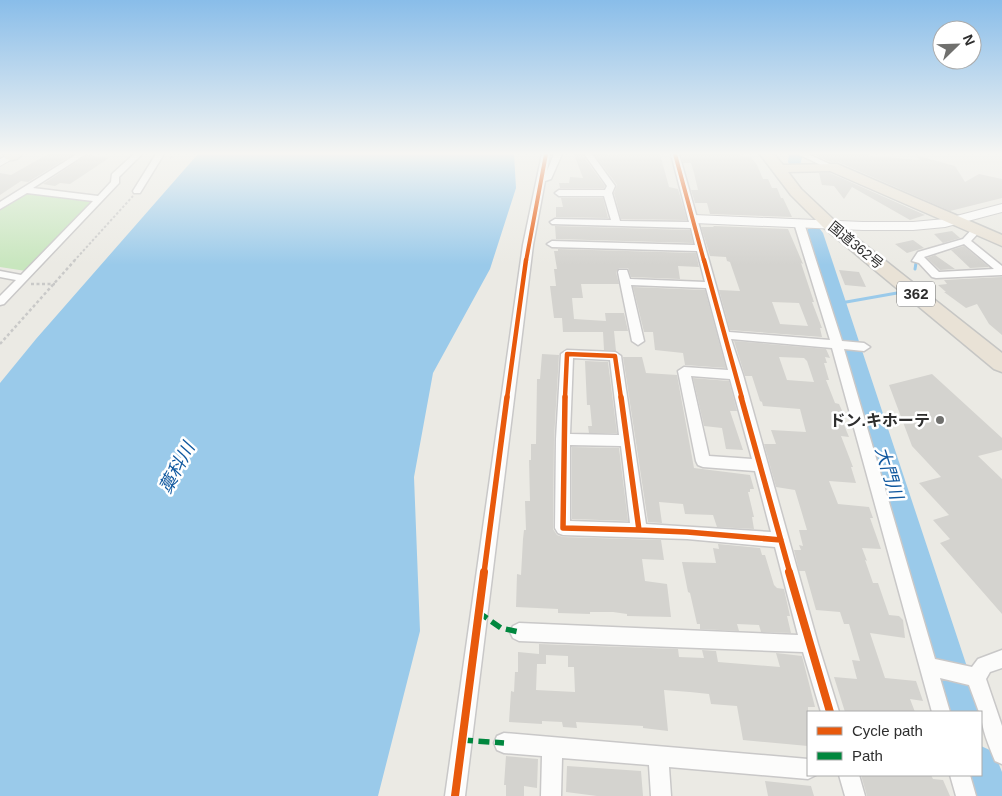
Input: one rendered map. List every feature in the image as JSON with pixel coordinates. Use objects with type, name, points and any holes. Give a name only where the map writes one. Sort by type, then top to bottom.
[{"type":"highway","name":"国道362号","points":[[795,191],[1002,364]]},
{"type":"highway","name":"国道362号","points":[[808,191],[836,224],[1002,348]]},
{"type":"highway","points":[[888,191],[1002,241]]},
{"type":"street","points":[[0,206],[24,191]]},
{"type":"street","points":[[35,191],[100,199]]},
{"type":"street","points":[[0,302],[107,191]]},
{"type":"street","points":[[456,796],[505,410],[527,254],[539,191]]},
{"type":"street","points":[[686,191],[809,644],[830,711]]},
{"type":"street","points":[[559,193],[608,193],[616,222]]},
{"type":"street","points":[[555,222],[799,223],[913,226],[956,220],[1002,208]]},
{"type":"street","points":[[799,223],[823,295],[941,711]]},
{"type":"street","points":[[977,229],[966,241],[921,254],[918,259],[936,275],[1002,271]]},
{"type":"street","points":[[966,241],[1002,271]]},
{"type":"street","points":[[552,244],[702,248]]},
{"type":"street","points":[[0,274],[20,281]]},
{"type":"street","points":[[638,342],[624,277],[712,285]]},
{"type":"street","points":[[725,335],[864,347]]},
{"type":"street","points":[[640,531],[615,356],[567,354],[563,439],[563,528],[640,531],[687,532],[781,540]]},
{"type":"street","points":[[737,375],[684,371],[703,461],[761,466]]},
{"type":"street","points":[[563,439],[627,441]]},
{"type":"street","points":[[518,632],[809,644]]},
{"type":"street","points":[[976,677],[984,665],[1002,659]]},
{"type":"street","points":[[928,666],[976,677]]},
{"type":"street","points":[[976,677],[1002,754]]},
{"type":"street","points":[[504,743],[807,769]]},
{"type":"street","points":[[551,796],[552,748]]},
{"type":"street","points":[[658,756],[662,796]]},
{"type":"street","points":[[849,776],[855,796]]},
{"type":"street","points":[[960,776],[966,796]]},
{"type":"path","points":[[0,344],[137,191]]},
{"type":"path","points":[[20,281],[55,284]]},
{"type":"green space","points":[[27,192],[94,201],[26,271],[0,267],[0,210]]},
{"type":"water","name":"藁科川","points":[[165,191],[515,191],[490,269],[433,373],[414,477],[420,631],[378,796],[0,796],[0,383]]},
{"type":"building","points":[[615,191],[679,191],[687,220],[621,219]]},
{"type":"building","points":[[691,191],[778,191],[792,217],[710,214],[707,203],[695,203]]},
{"type":"building","points":[[838,191],[849,191],[844,199]]},
{"type":"building","points":[[859,191],[871,191],[925,215],[910,220]]},
{"type":"building","points":[[905,191],[1002,191],[1002,198],[950,211]]},
{"type":"building","points":[[561,198],[603,198],[608,218],[556,217],[556,207],[563,207]]},
{"type":"building","points":[[555,226],[690,230],[693,243],[556,239]]},
{"type":"building","points":[[701,227],[788,229],[803,264],[801,263],[814,302],[812,302],[822,328],[820,328],[822,337],[730,330],[719,290],[740,291],[730,262],[727,261],[726,257],[710,256]],"holes":[[[772,302],[799,303],[808,326],[780,324]]]},
{"type":"building","points":[[952,231],[960,238],[943,243],[934,234]]},
{"type":"building","points":[[913,240],[924,248],[907,253],[895,244]]},
{"type":"building","points":[[964,246],[989,267],[970,268],[951,250]]},
{"type":"building","points":[[558,249],[696,253],[699,267],[678,266],[680,279],[631,277],[628,268],[619,268],[616,272],[619,284],[581,284],[583,298],[572,298],[574,319],[606,321],[605,313],[624,313],[628,331],[614,331],[616,351],[604,350],[603,332],[563,332],[562,318],[554,318],[550,286],[556,286],[554,269],[557,269],[554,251],[558,251]]},
{"type":"building","points":[[935,255],[955,269],[940,270],[927,258]]},
{"type":"building","points":[[839,270],[859,272],[866,287],[845,285]]},
{"type":"building","points":[[1002,277],[1002,335],[989,324],[977,304],[966,308],[944,292],[946,292],[938,285],[947,284],[944,280]]},
{"type":"building","points":[[633,287],[705,290],[726,368],[685,365],[683,353],[655,350],[653,332],[644,332]]},
{"type":"building","points":[[734,341],[826,349],[830,358],[825,357],[827,363],[824,363],[829,380],[826,380],[835,403],[839,404],[844,415],[840,415],[849,437],[841,436],[853,467],[851,467],[856,483],[829,481],[838,504],[869,507],[873,518],[870,518],[881,549],[862,548],[867,561],[865,560],[873,583],[878,583],[889,615],[899,616],[903,620],[905,638],[870,633],[885,678],[916,681],[923,701],[910,699],[915,711],[845,711],[834,677],[857,679],[852,660],[860,661],[849,624],[844,624],[840,612],[816,610],[805,571],[799,571],[794,550],[801,550],[799,545],[803,546],[799,530],[807,530],[795,490],[776,487],[764,444],[776,444],[771,430],[806,432],[800,409],[763,406],[752,376],[745,376]],"holes":[[[779,357],[804,358],[807,361],[814,382],[787,380]]]},
{"type":"building","points":[[542,354],[559,355],[554,439],[553,529],[557,535],[563,537],[661,540],[664,560],[642,559],[645,581],[667,584],[671,617],[627,616],[627,614],[613,612],[590,612],[590,614],[558,613],[558,609],[516,607],[517,574],[521,575],[524,530],[526,530],[525,501],[530,501],[529,460],[531,460],[531,444],[536,444],[537,379],[540,379]]},
{"type":"building","points":[[623,357],[642,357],[646,373],[677,375],[694,468],[750,475],[754,489],[750,489],[750,492],[748,492],[754,517],[752,517],[754,529],[717,527],[713,515],[685,514],[683,504],[659,502],[662,523],[648,522]]},
{"type":"building","points":[[585,361],[608,362],[617,433],[589,433],[588,426],[592,426],[590,405],[587,405]]},
{"type":"building","points":[[932,374],[1002,438],[1002,450],[978,456],[1002,479],[1002,614],[940,543],[950,539],[933,520],[949,515],[919,483],[941,477],[912,446],[889,385]]},
{"type":"building","points":[[693,378],[729,381],[737,411],[730,411],[743,450],[726,449],[722,428],[704,426]]},
{"type":"building","points":[[572,447],[619,448],[628,521],[572,519]]},
{"type":"building","points":[[718,544],[760,548],[762,555],[765,555],[774,585],[777,588],[784,589],[790,616],[787,616],[791,633],[761,632],[759,625],[737,624],[739,631],[700,629],[700,624],[697,624],[690,593],[688,592],[682,562],[716,563],[713,548],[719,549]]},
{"type":"building","points":[[539,644],[678,649],[679,657],[704,658],[702,650],[716,651],[718,662],[780,667],[776,653],[802,656],[815,707],[808,707],[807,711],[807,746],[743,740],[737,706],[711,704],[709,694],[690,692],[664,690],[668,731],[643,728],[643,726],[576,722],[577,728],[563,727],[562,722],[542,721],[542,724],[509,722],[511,691],[514,692],[515,672],[518,672],[518,652],[539,654]],"holes":[[[546,655],[568,656],[568,667],[574,667],[575,692],[536,690],[537,664],[546,664]]]},
{"type":"building","points":[[506,756],[538,759],[537,788],[524,786],[524,796],[506,796],[506,785],[504,785]]},
{"type":"building","points":[[567,766],[641,771],[643,796],[597,796],[566,792]]},
{"type":"building","points":[[861,776],[932,776],[933,779],[943,780],[950,796],[867,796]]},
{"type":"building","points":[[765,781],[811,786],[814,796],[768,796]]},
{"type":"waterway","name":"大門川","points":[[814,233],[964,711]]},
{"type":"waterway","points":[[915,269],[916,263]]},
{"type":"waterway","points":[[835,304],[897,293]]},
{"type":"waterway","name":"大門川","points":[[982,768],[990,796]]},
{"type":"marked path","points":[[478,612],[501,628],[519,632]]},
{"type":"marked path","points":[[462,740],[504,743]]},
{"type":"cycle path","points":[[455,796],[505,410],[528,245],[539,191]]},
{"type":"cycle path","points":[[685,191],[809,644],[830,711]]},
{"type":"cycle path","points":[[639,531],[615,356],[567,354],[563,439],[563,528],[687,532],[781,540]]},
{"type":"place","name":"ドン.キホーテ","points":[[940,420]]}]
